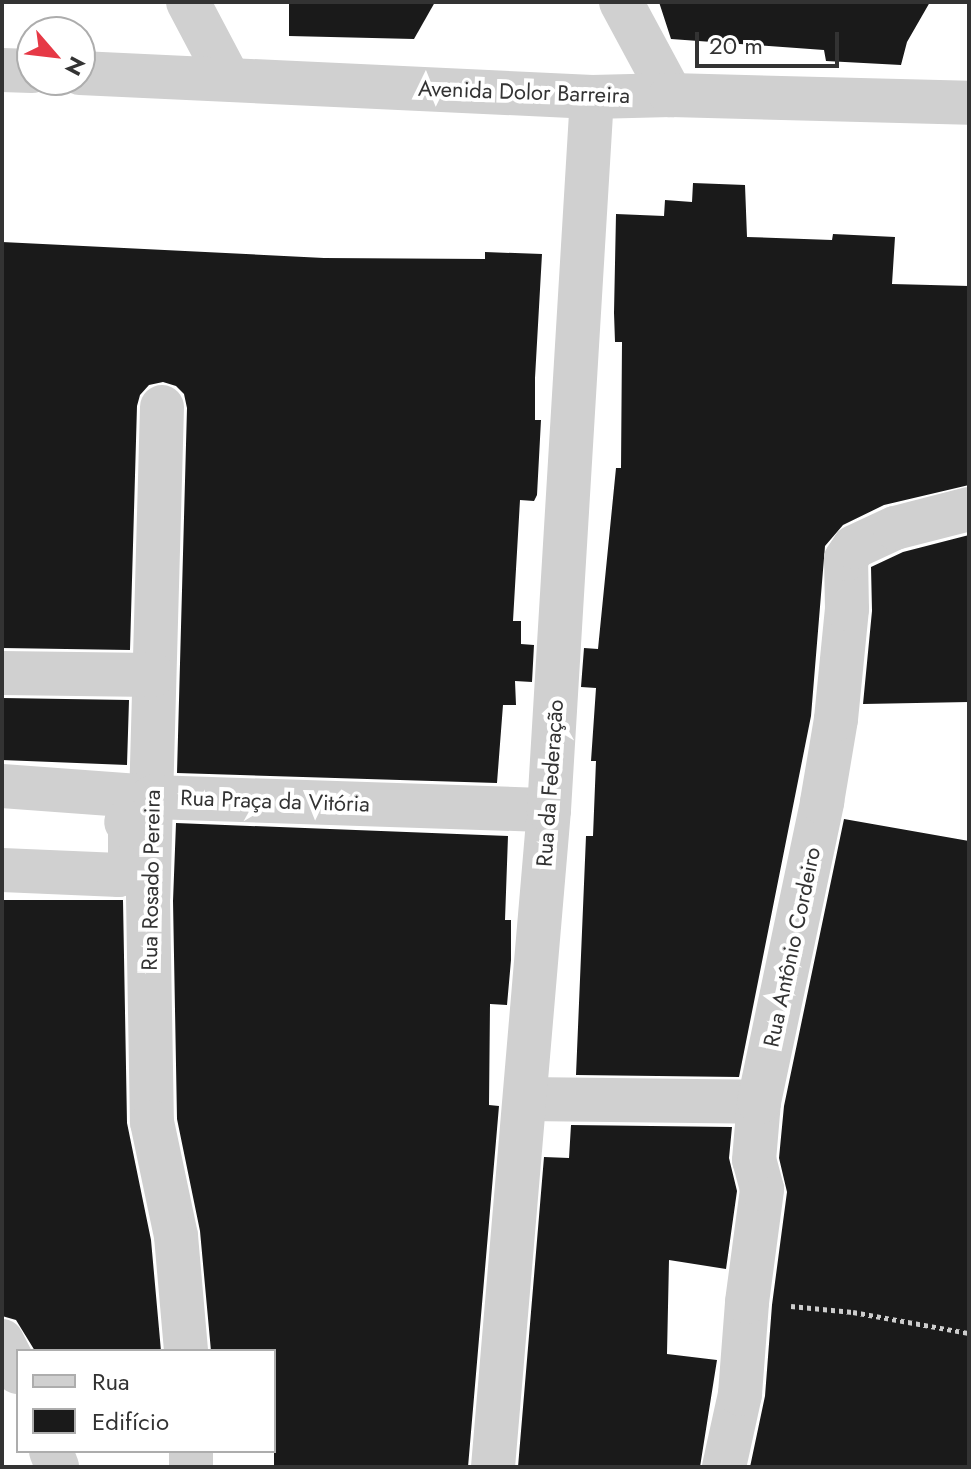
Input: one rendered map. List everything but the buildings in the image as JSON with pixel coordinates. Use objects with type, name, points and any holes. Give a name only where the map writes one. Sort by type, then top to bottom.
[{"type":"street","points":[[188,2],[228,78]]},
{"type":"street","points":[[621,2],[671,95]]},
{"type":"street","name":"Avenida Dolor Barreira","points":[[96,74],[592,97],[671,95],[969,103]]},
{"type":"street","name":"Rua da Federação","points":[[493,1467],[549,810],[592,97]]},
{"type":"street","name":"Rua Rosado Pereira","points":[[162,407],[148,897],[152,1122],[176,1236],[186,1349]]},
{"type":"street","name":"Rua Antônio Cordeiro","points":[[724,1467],[740,1394],[747,1302],[762,1189],[754,1160],[759,1102],[831,747],[847,609],[846,559],[854,547],[895,528],[969,509]]},
{"type":"street","points":[[2,673],[153,675]]},
{"type":"street","name":"Rua Praça da Vitória","points":[[2,786],[152,797],[549,810]]},
{"type":"street","points":[[2,812],[121,816],[130,827],[130,866],[119,875],[2,870]]},
{"type":"street","points":[[2,891],[148,897]]},
{"type":"street","points":[[525,1099],[759,1102]]},
{"type":"street","points":[[2,1341],[16,1368]]},
{"type":"path","points":[[747,1302],[853,1312],[969,1333]]}]
